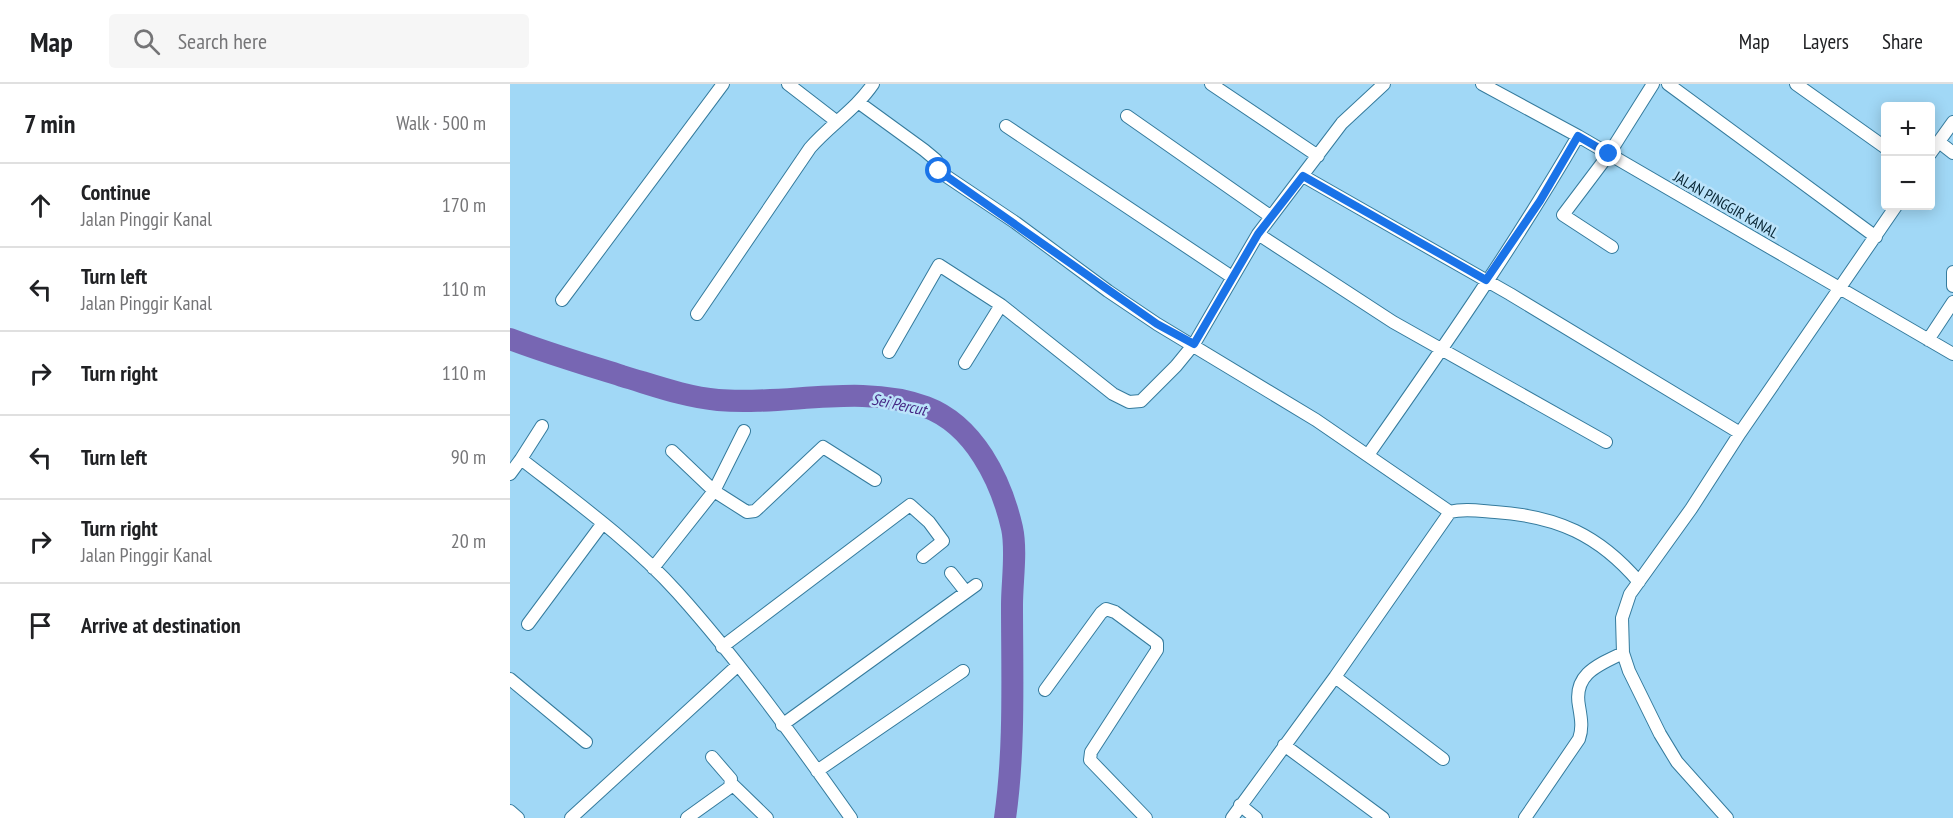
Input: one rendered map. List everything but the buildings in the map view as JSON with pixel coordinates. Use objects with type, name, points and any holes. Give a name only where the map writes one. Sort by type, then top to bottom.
[{"type":"street","points":[[562,300],[723,84]]},
{"type":"street","points":[[788,84],[836,121]]},
{"type":"street","points":[[697,314],[810,148],[858,102],[873,84]]},
{"type":"street","points":[[1211,84],[1318,156]]},
{"type":"street","points":[[889,352],[939,265],[1001,305],[1105,387],[1129,402],[1146,398],[1194,344],[1270,216],[1342,123],[1384,84]]},
{"type":"street","name":"JALAN PINGGIR KANAL","points":[[1482,84],[1578,136],[1953,354]]},
{"type":"street","points":[[1612,247],[1563,215],[1609,154],[1653,84]]},
{"type":"street","points":[[1796,84],[1881,144]]},
{"type":"street","points":[[1677,86],[1876,237]]},
{"type":"street","points":[[858,102],[930,155],[943,174],[1157,324],[1194,344],[1368,455],[1450,512],[1516,513],[1557,521],[1604,546],[1639,582]]},
{"type":"street","points":[[1127,116],[1270,216]]},
{"type":"street","points":[[1935,147],[1953,122]]},
{"type":"street","points":[[1006,126],[1232,277]]},
{"type":"street","points":[[1368,455],[1540,201],[1578,136]]},
{"type":"street","points":[[1939,142],[1953,153]]},
{"type":"street","points":[[1303,176],[1486,280],[1740,433]]},
{"type":"street","points":[[1727,818],[1677,762],[1642,699],[1623,653],[1623,609],[1639,582],[1893,210]]},
{"type":"street","points":[[1258,234],[1393,322],[1606,442]]},
{"type":"street","points":[[1953,272],[1953,286]]},
{"type":"street","points":[[1928,340],[1953,302]]},
{"type":"street","points":[[965,363],[1001,305]]},
{"type":"street","points":[[510,474],[542,426]]},
{"type":"street","points":[[653,568],[714,491],[744,431]]},
{"type":"street","points":[[672,451],[714,491],[751,513],[823,447],[875,480]]},
{"type":"street","points":[[522,459],[603,523],[678,593],[737,666],[851,818]]},
{"type":"street","points":[[722,647],[910,505],[929,522],[943,541],[923,557]]},
{"type":"street","points":[[1232,818],[1335,677],[1450,512]]},
{"type":"street","points":[[528,624],[603,523]]},
{"type":"street","points":[[782,725],[971,588],[951,573]]},
{"type":"street","points":[[1045,690],[1106,609],[1115,612],[1157,643],[1157,650],[1091,753],[1090,760],[1145,818]]},
{"type":"street","points":[[1525,818],[1579,740],[1582,726],[1577,697],[1581,680],[1589,671],[1623,653]]},
{"type":"street","points":[[570,818],[737,666]]},
{"type":"street","points":[[817,771],[963,671]]},
{"type":"street","points":[[1335,677],[1443,759]]},
{"type":"street","points":[[510,679],[586,742]]},
{"type":"street","points":[[1284,745],[1383,818]]},
{"type":"street","points":[[712,756],[731,779],[730,787]]},
{"type":"street","points":[[687,818],[733,785],[767,818]]},
{"type":"street","points":[[1240,805],[1256,818]]},
{"type":"street","points":[[510,811],[518,818]]},
{"type":"waterway","name":"Sei Percut","points":[[510,339],[622,376],[693,396],[744,401],[849,396],[901,400],[926,407],[943,415],[958,427],[983,456],[993,473],[1012,528],[1014,556],[1012,738],[1005,818]]},
{"type":"route","points":[[939,171],[1016,223],[1108,291],[1157,324],[1194,344],[1258,234],[1303,176],[1486,280],[1540,201],[1578,136],[1609,154]]}]
